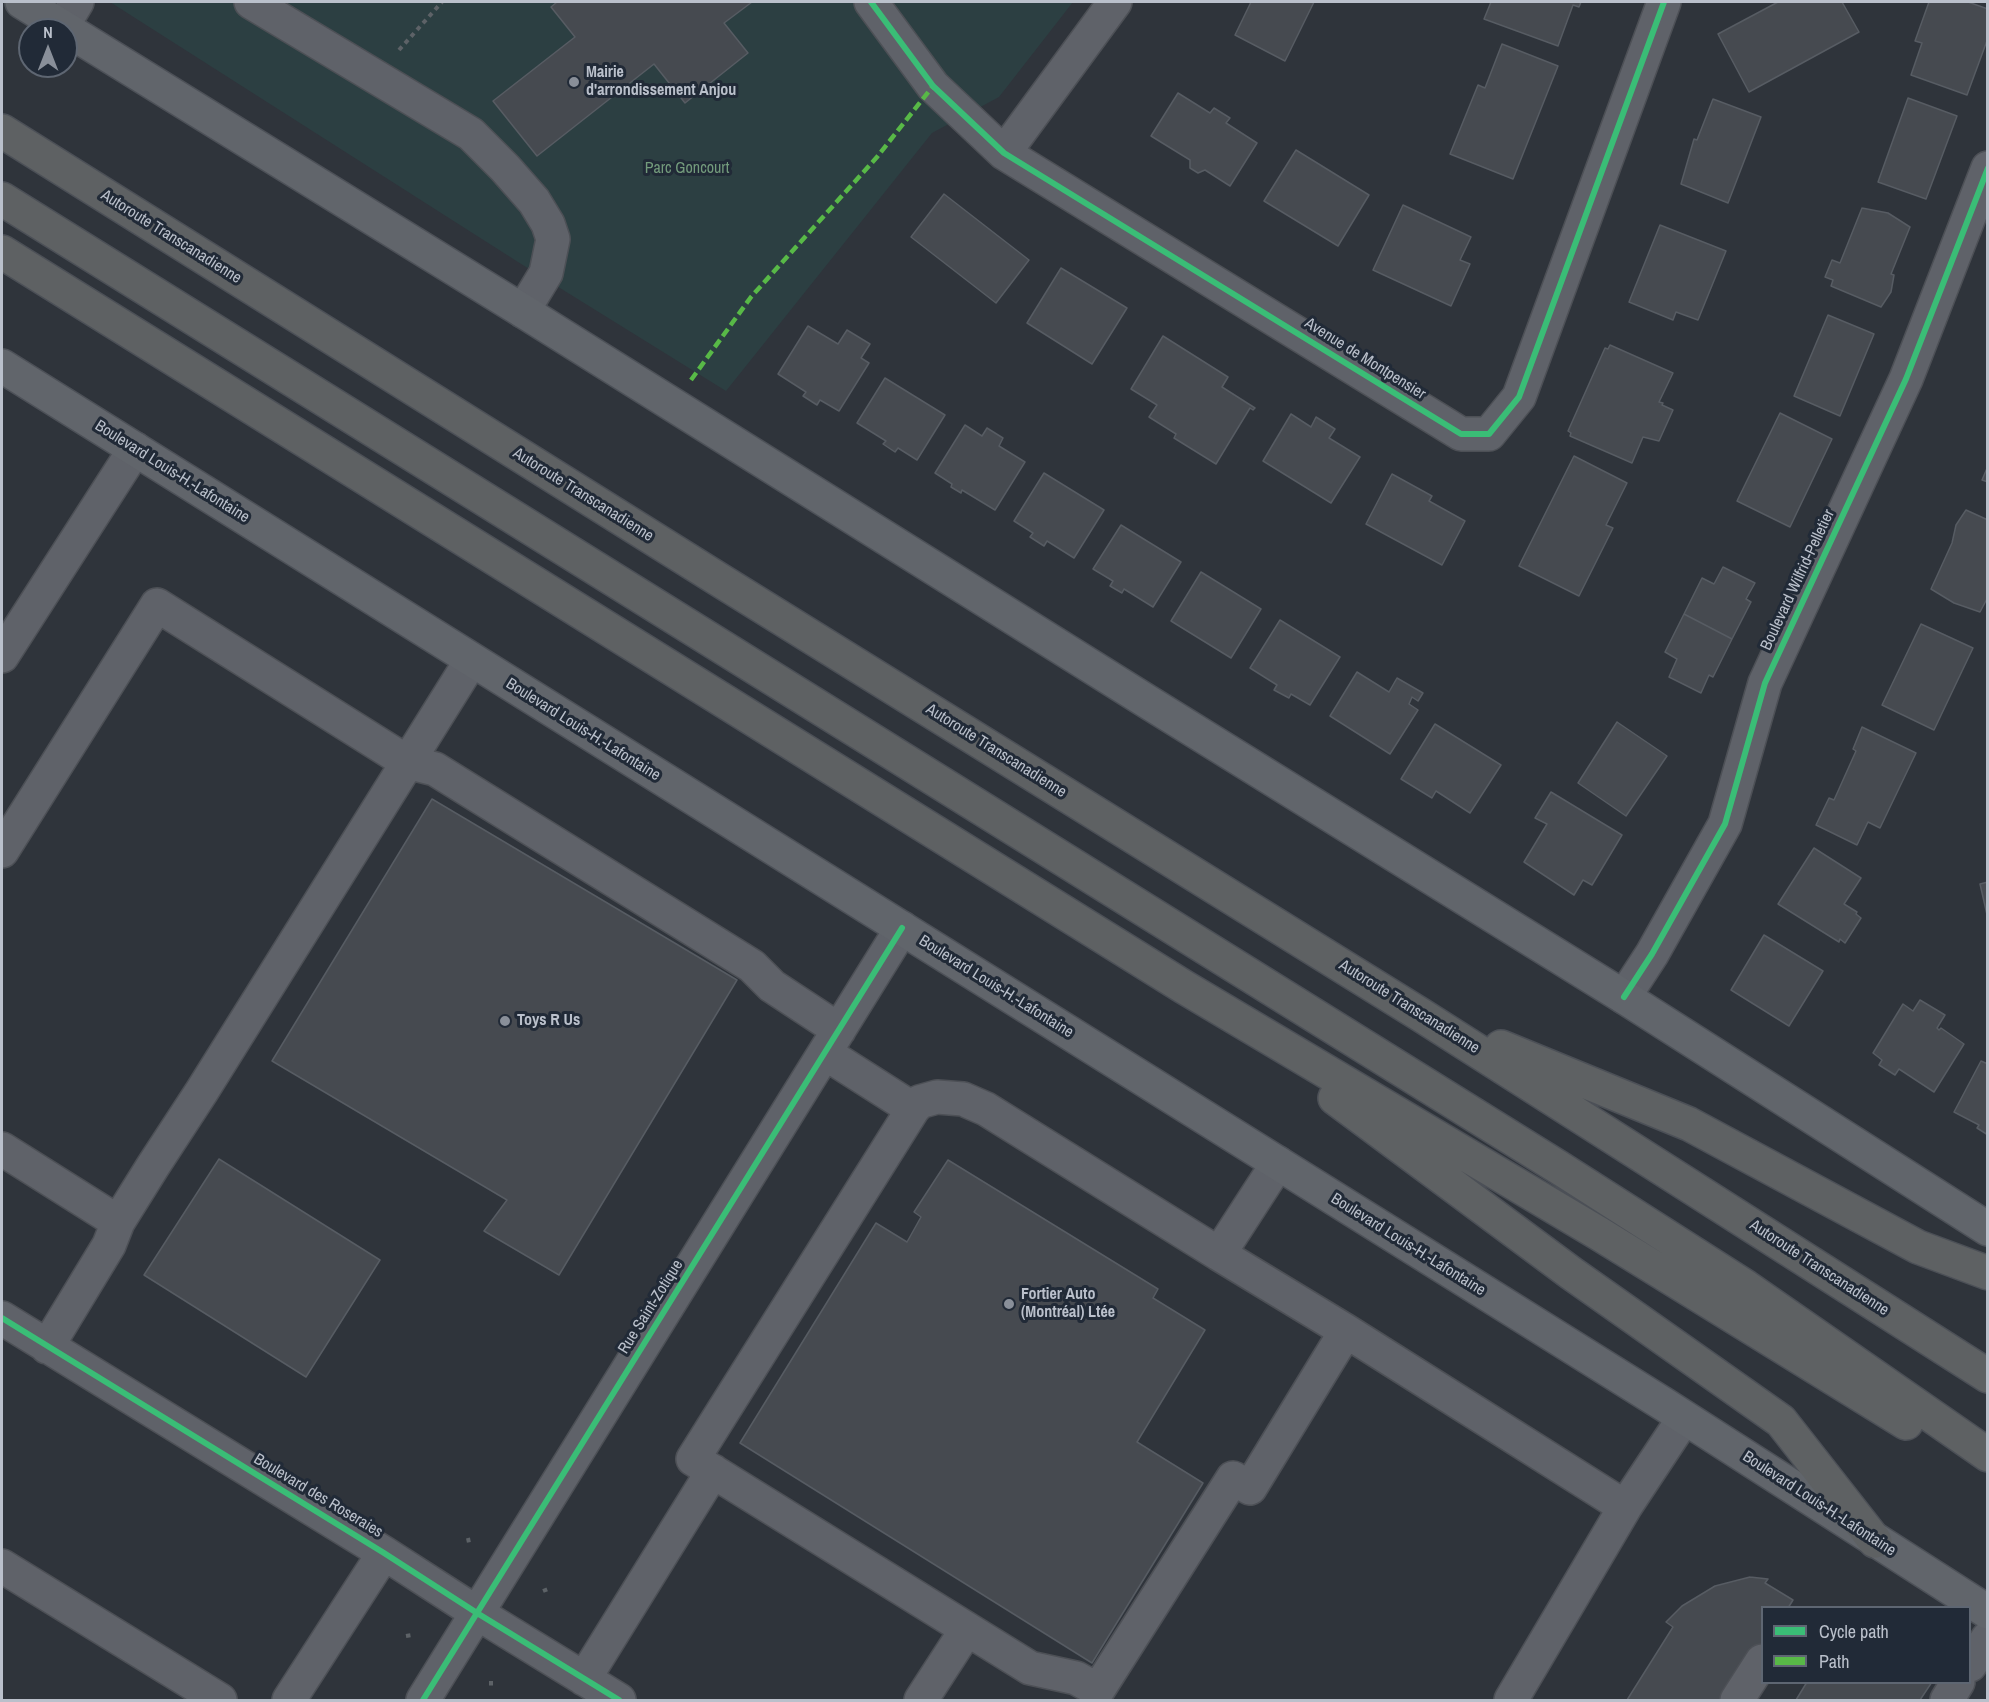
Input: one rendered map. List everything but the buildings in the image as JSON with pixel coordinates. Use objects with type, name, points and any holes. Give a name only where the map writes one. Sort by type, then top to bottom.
[{"type":"highway","name":"Autoroute Transcanadienne","points":[[2,131],[1421,1015],[1988,1376]]},
{"type":"highway","points":[[2,199],[1558,1167],[1746,1287],[1988,1455]]},
{"type":"highway","points":[[2,252],[1184,987],[1598,1233],[1988,1473]]},
{"type":"highway","points":[[1184,987],[1571,1273],[1781,1421],[1875,1541]]},
{"type":"highway","points":[[1421,1015],[1689,1124],[1918,1247],[1988,1273]]},
{"type":"main road","points":[[21,2],[70,14],[524,311],[1624,997],[1988,1229]]},
{"type":"main road","name":"Boulevard Louis-H.-Lafontaine","points":[[2,366],[1278,1163],[1988,1612]]},
{"type":"street","points":[[251,2],[471,134],[505,168],[534,201],[548,224],[553,239],[546,273],[524,311]]},
{"type":"street","name":"Avenue de Montpensier","points":[[871,2],[933,86],[1004,153],[1461,434],[1490,434],[1519,397],[1664,2]]},
{"type":"street","points":[[1004,153],[1115,2]]},
{"type":"street","name":"Boulevard Wilfrid-Pelletier","points":[[1624,997],[1652,954],[1725,824],[1765,683],[1906,379],[1988,168]]},
{"type":"street","points":[[2,656],[135,449]]},
{"type":"street","points":[[2,851],[157,606],[407,762],[435,769],[752,966],[832,1041],[913,1109]]},
{"type":"street","points":[[47,1347],[109,1245],[118,1222],[471,661]]},
{"type":"street","name":"Rue Saint-Zotique","points":[[423,1701],[902,928]]},
{"type":"street","points":[[1346,1331],[1250,1488],[1233,1478],[1098,1690],[1076,1678],[1030,1668],[693,1459],[913,1109],[919,1102],[937,1096],[963,1099],[980,1106],[1346,1331],[1625,1507]]},
{"type":"street","points":[[2,1149],[118,1222]]},
{"type":"street","points":[[1219,1254],[1278,1163]]},
{"type":"street","name":"Boulevard des Roseraies","points":[[2,1318],[384,1553],[619,1701]]},
{"type":"street","points":[[1511,1701],[1625,1507],[1684,1418]]},
{"type":"street","points":[[584,1679],[713,1471]]},
{"type":"street","points":[[289,1701],[384,1553]]},
{"type":"street","points":[[2,1566],[220,1701]]},
{"type":"street","points":[[921,1701],[967,1629]]},
{"type":"street","points":[[1971,1664],[1988,1638]]},
{"type":"street","points":[[1737,1701],[1761,1662]]},
{"type":"street","points":[[1947,1701],[1957,1684]]},
{"type":"path","points":[[377,76],[442,2]]},
{"type":"path","points":[[406,1636],[412,1635]]},
{"type":"path","points":[[491,1681],[491,1687]]},
{"type":"green space","name":"Parc Goncourt","points":[[110,2],[1073,2],[999,97],[932,133],[726,391],[518,262]]},
{"type":"marked path","points":[[691,380],[751,297],[877,157],[933,86]]},
{"type":"cycle path","points":[[871,2],[933,86],[1004,153],[1461,434],[1489,434],[1519,397],[1664,2]]},
{"type":"cycle path","points":[[1624,997],[1652,954],[1725,824],[1765,683],[1906,379],[1988,168]]},
{"type":"cycle path","points":[[423,1700],[902,928]]},
{"type":"cycle path","points":[[2,1318],[619,1700]]},
{"type":"place","name":"Mairie d'arrondissement Anjou","points":[[574,82]]},
{"type":"place","name":"Toys R Us","points":[[505,1021]]},
{"type":"place","name":"Fortier Auto (Montréal) Ltée","points":[[1009,1304]]}]
